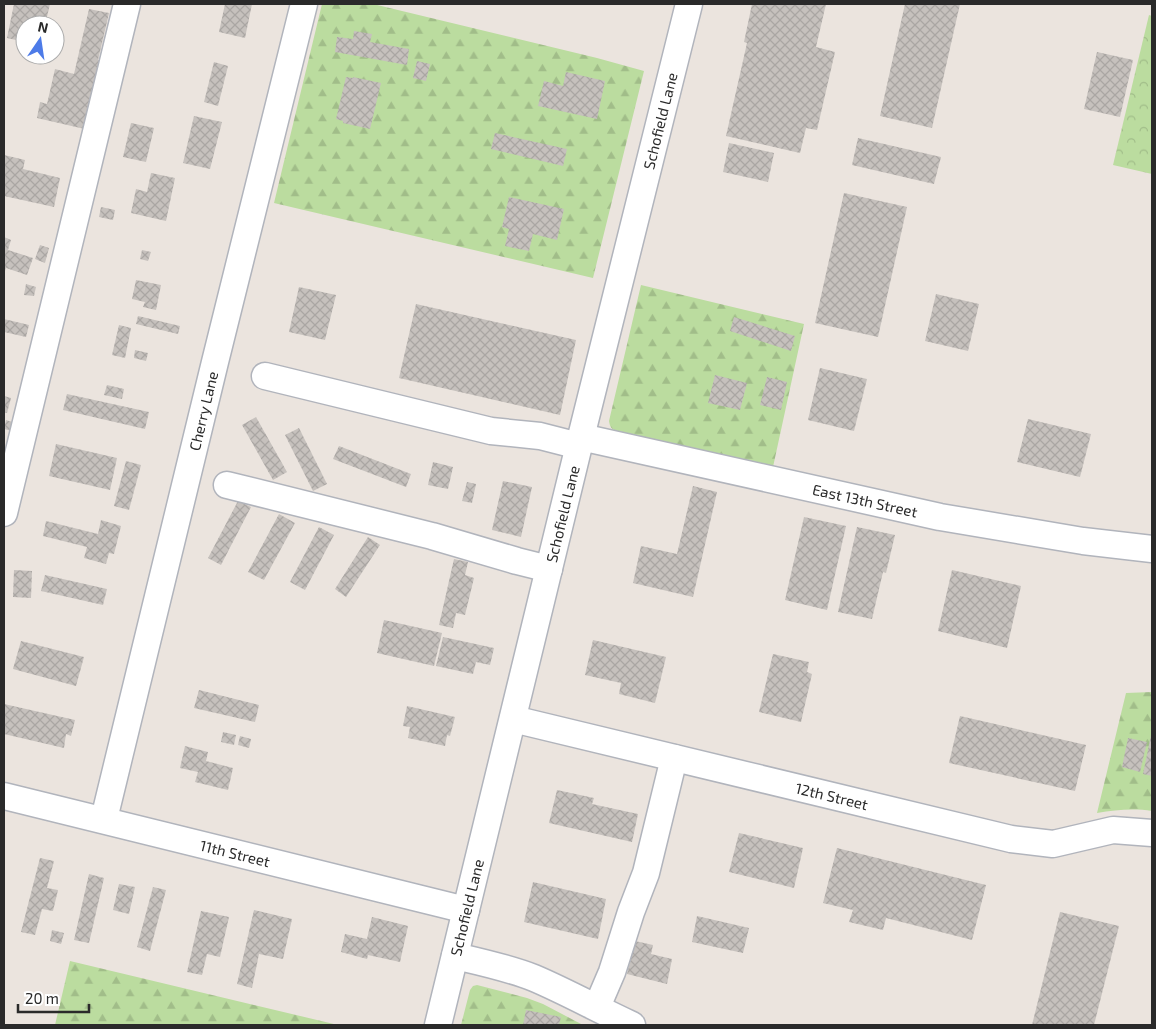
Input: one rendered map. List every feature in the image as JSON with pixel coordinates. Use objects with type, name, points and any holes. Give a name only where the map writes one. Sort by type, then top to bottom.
[{"type":"street","points":[[4,513],[127,4]]},
{"type":"street","name":"Cherry Lane","points":[[104,819],[214,362],[304,4]]},
{"type":"street","name":"Schofield Lane","points":[[438,1025],[689,4]]},
{"type":"street","name":"East 13th Street","points":[[265,376],[492,431],[580,442],[940,517],[1084,541],[1152,549]]},
{"type":"street","points":[[227,485],[432,536],[549,569]]},
{"type":"street","name":"12th Street","points":[[513,719],[1012,839],[1053,844],[1113,830],[1152,833]]},
{"type":"street","points":[[597,1007],[612,972],[631,912],[646,873],[674,758]]},
{"type":"street","name":"11th Street","points":[[4,796],[104,819],[466,910]]},
{"type":"street","points":[[455,956],[534,978],[632,1025]]},
{"type":"green space","points":[[322,4],[373,4],[644,71],[593,278],[274,203]]},
{"type":"green space","points":[[1149,15],[1152,16],[1152,174],[1113,165]]},
{"type":"green space","points":[[641,285],[804,324],[773,467],[617,431],[611,428],[609,421]]},
{"type":"green space","points":[[1152,692],[1152,811],[1124,810],[1097,813],[1126,693]]},
{"type":"green space","points":[[70,961],[338,1025],[55,1025]]},
{"type":"green space","points":[[477,985],[543,1004],[583,1025],[461,1025],[470,990],[473,986]]},
{"type":"building","points":[[14,4],[50,4],[47,15],[15,15],[15,40],[7,38]]},
{"type":"building","points":[[225,4],[252,4],[245,38],[219,32]]},
{"type":"building","points":[[752,4],[826,4],[816,47],[835,52],[817,130],[806,128],[800,153],[726,136],[747,43],[744,42]]},
{"type":"building","points":[[905,4],[960,4],[932,128],[880,116]]},
{"type":"building","points":[[89,9],[109,13],[98,60],[104,61],[89,130],[37,118],[40,102],[47,104],[55,69],[74,74]]},
{"type":"building","points":[[354,31],[372,34],[370,42],[409,49],[407,65],[335,52],[337,37],[353,39]]},
{"type":"building","points":[[1097,52],[1133,60],[1120,117],[1084,109]]},
{"type":"building","points":[[417,61],[430,64],[426,81],[413,78]]},
{"type":"building","points":[[214,62],[228,66],[218,106],[204,102]]},
{"type":"building","points":[[566,72],[605,81],[597,119],[538,106],[544,81],[563,86]]},
{"type":"building","points":[[346,77],[381,83],[370,129],[343,123],[343,121],[336,119]]},
{"type":"building","points":[[194,116],[222,122],[210,169],[183,163]]},
{"type":"building","points":[[131,123],[154,128],[146,162],[123,157]]},
{"type":"building","points":[[495,133],[567,149],[563,166],[491,149]]},
{"type":"building","points":[[858,138],[941,157],[934,184],[852,165]]},
{"type":"building","points":[[729,143],[774,153],[768,182],[723,172]]},
{"type":"building","points":[[4,155],[25,160],[23,169],[60,178],[54,207],[4,196]]},
{"type":"building","points":[[151,173],[175,178],[166,221],[131,213],[136,189],[147,192]]},
{"type":"building","points":[[844,193],[907,207],[878,337],[815,323]]},
{"type":"building","points":[[509,197],[564,209],[557,240],[533,234],[529,251],[505,246],[509,229],[502,227]]},
{"type":"building","points":[[101,207],[115,210],[113,220],[99,217]]},
{"type":"building","points":[[4,237],[11,240],[8,250],[33,258],[27,275],[6,268],[4,274]]},
{"type":"building","points":[[40,245],[49,248],[45,263],[35,259]]},
{"type":"building","points":[[142,250],[151,252],[148,261],[140,259]]},
{"type":"building","points":[[136,280],[161,285],[156,310],[143,307],[145,302],[132,299]]},
{"type":"building","points":[[26,284],[36,287],[34,296],[24,295]]},
{"type":"building","points":[[299,287],[336,295],[325,340],[289,332]]},
{"type":"building","points":[[936,294],[979,304],[968,351],[925,341]]},
{"type":"building","points":[[416,304],[576,340],[560,415],[399,378]]},
{"type":"building","points":[[138,316],[180,326],[178,334],[136,324]]},
{"type":"building","points":[[734,317],[795,336],[791,351],[730,331]]},
{"type":"building","points":[[4,319],[29,325],[26,337],[4,332]]},
{"type":"building","points":[[119,325],[131,328],[125,358],[112,355]]},
{"type":"building","points":[[135,350],[148,353],[146,361],[134,358]]},
{"type":"building","points":[[820,368],[867,379],[854,431],[808,420]]},
{"type":"building","points":[[715,375],[747,383],[740,410],[708,403]]},
{"type":"building","points":[[767,377],[787,382],[781,410],[760,405]]},
{"type":"building","points":[[107,385],[124,389],[122,399],[104,395]]},
{"type":"building","points":[[67,394],[149,412],[145,429],[63,410]]},
{"type":"building","points":[[4,396],[11,398],[7,413],[4,413]]},
{"type":"building","points":[[256,417],[287,472],[273,480],[242,425]]},
{"type":"building","points":[[1028,419],[1091,434],[1080,477],[1017,462]]},
{"type":"building","points":[[6,420],[18,424],[16,432],[4,429]]},
{"type":"building","points":[[299,428],[327,484],[313,491],[285,435]]},
{"type":"building","points":[[56,444],[117,458],[110,490],[49,476]]},
{"type":"building","points":[[339,446],[411,474],[406,487],[333,459]]},
{"type":"building","points":[[126,461],[141,465],[129,510],[114,506]]},
{"type":"building","points":[[433,462],[453,467],[448,489],[428,485]]},
{"type":"building","points":[[503,481],[532,487],[521,537],[492,530]]},
{"type":"building","points":[[467,482],[476,484],[472,503],[462,501]]},
{"type":"building","points":[[693,486],[717,492],[693,597],[633,583],[641,546],[677,554]]},
{"type":"building","points":[[238,501],[251,507],[221,565],[208,558]]},
{"type":"building","points":[[279,514],[295,523],[264,580],[248,572]]},
{"type":"building","points":[[804,517],[846,526],[827,610],[785,600]]},
{"type":"building","points":[[101,520],[121,526],[114,554],[109,553],[106,564],[84,558],[87,547],[43,536],[46,521],[98,534]]},
{"type":"building","points":[[319,527],[334,535],[305,590],[290,582]]},
{"type":"building","points":[[857,527],[895,535],[886,573],[883,572],[872,619],[838,612]]},
{"type":"building","points":[[368,537],[380,545],[346,597],[335,589]]},
{"type":"building","points":[[454,559],[468,562],[465,575],[474,578],[465,615],[456,613],[453,628],[439,625]]},
{"type":"building","points":[[14,570],[32,571],[31,598],[13,597]]},
{"type":"building","points":[[952,570],[1021,586],[1007,648],[938,631]]},
{"type":"building","points":[[45,575],[107,589],[103,605],[41,591]]},
{"type":"building","points":[[384,620],[442,633],[434,666],[377,653]]},
{"type":"building","points":[[443,637],[494,648],[490,665],[476,662],[473,674],[436,666]]},
{"type":"building","points":[[593,640],[666,657],[655,703],[619,694],[621,683],[585,675]]},
{"type":"building","points":[[21,641],[84,657],[76,686],[13,669]]},
{"type":"building","points":[[773,654],[809,662],[807,672],[812,674],[801,722],[759,712]]},
{"type":"building","points":[[199,690],[259,705],[255,722],[194,708]]},
{"type":"building","points":[[4,704],[75,720],[71,736],[66,734],[64,748],[4,734]]},
{"type":"building","points":[[407,706],[455,717],[450,736],[447,735],[445,746],[408,738],[410,727],[403,726]]},
{"type":"building","points":[[960,716],[1086,745],[1075,791],[949,763]]},
{"type":"building","points":[[223,732],[236,735],[234,745],[221,742]]},
{"type":"building","points":[[1152,735],[1152,776],[1143,774]]},
{"type":"building","points":[[240,736],[251,739],[249,748],[238,745]]},
{"type":"building","points":[[1128,738],[1147,742],[1140,772],[1122,767]]},
{"type":"building","points":[[185,746],[208,752],[206,761],[233,768],[228,790],[195,782],[198,772],[180,768]]},
{"type":"building","points":[[557,790],[594,798],[592,804],[638,814],[632,842],[549,823]]},
{"type":"building","points":[[739,833],[803,848],[794,888],[729,872]]},
{"type":"building","points":[[837,848],[986,885],[972,940],[886,918],[883,930],[849,922],[853,910],[823,903]]},
{"type":"building","points":[[40,858],[54,861],[47,888],[58,890],[53,911],[42,909],[35,935],[21,932]]},
{"type":"building","points":[[89,874],[104,878],[89,943],[74,940]]},
{"type":"building","points":[[533,882],[606,899],[598,939],[524,922]]},
{"type":"building","points":[[119,884],[135,887],[129,914],[113,910]]},
{"type":"building","points":[[153,887],[166,890],[150,951],[137,947]]},
{"type":"building","points":[[254,910],[292,919],[283,959],[259,954],[252,988],[237,984]]},
{"type":"building","points":[[201,911],[229,917],[220,957],[207,954],[202,975],[187,972]]},
{"type":"building","points":[[1060,912],[1119,926],[1094,1025],[1032,1025]]},
{"type":"building","points":[[697,916],[749,928],[743,953],[692,942]]},
{"type":"building","points":[[372,917],[408,926],[400,962],[368,955],[367,959],[341,952],[345,934],[367,939]]},
{"type":"building","points":[[52,930],[64,933],[61,944],[50,941]]},
{"type":"building","points":[[635,941],[653,945],[651,954],[672,959],[667,984],[627,974]]},
{"type":"building","points":[[526,1010],[561,1017],[559,1025],[523,1025]]}]
